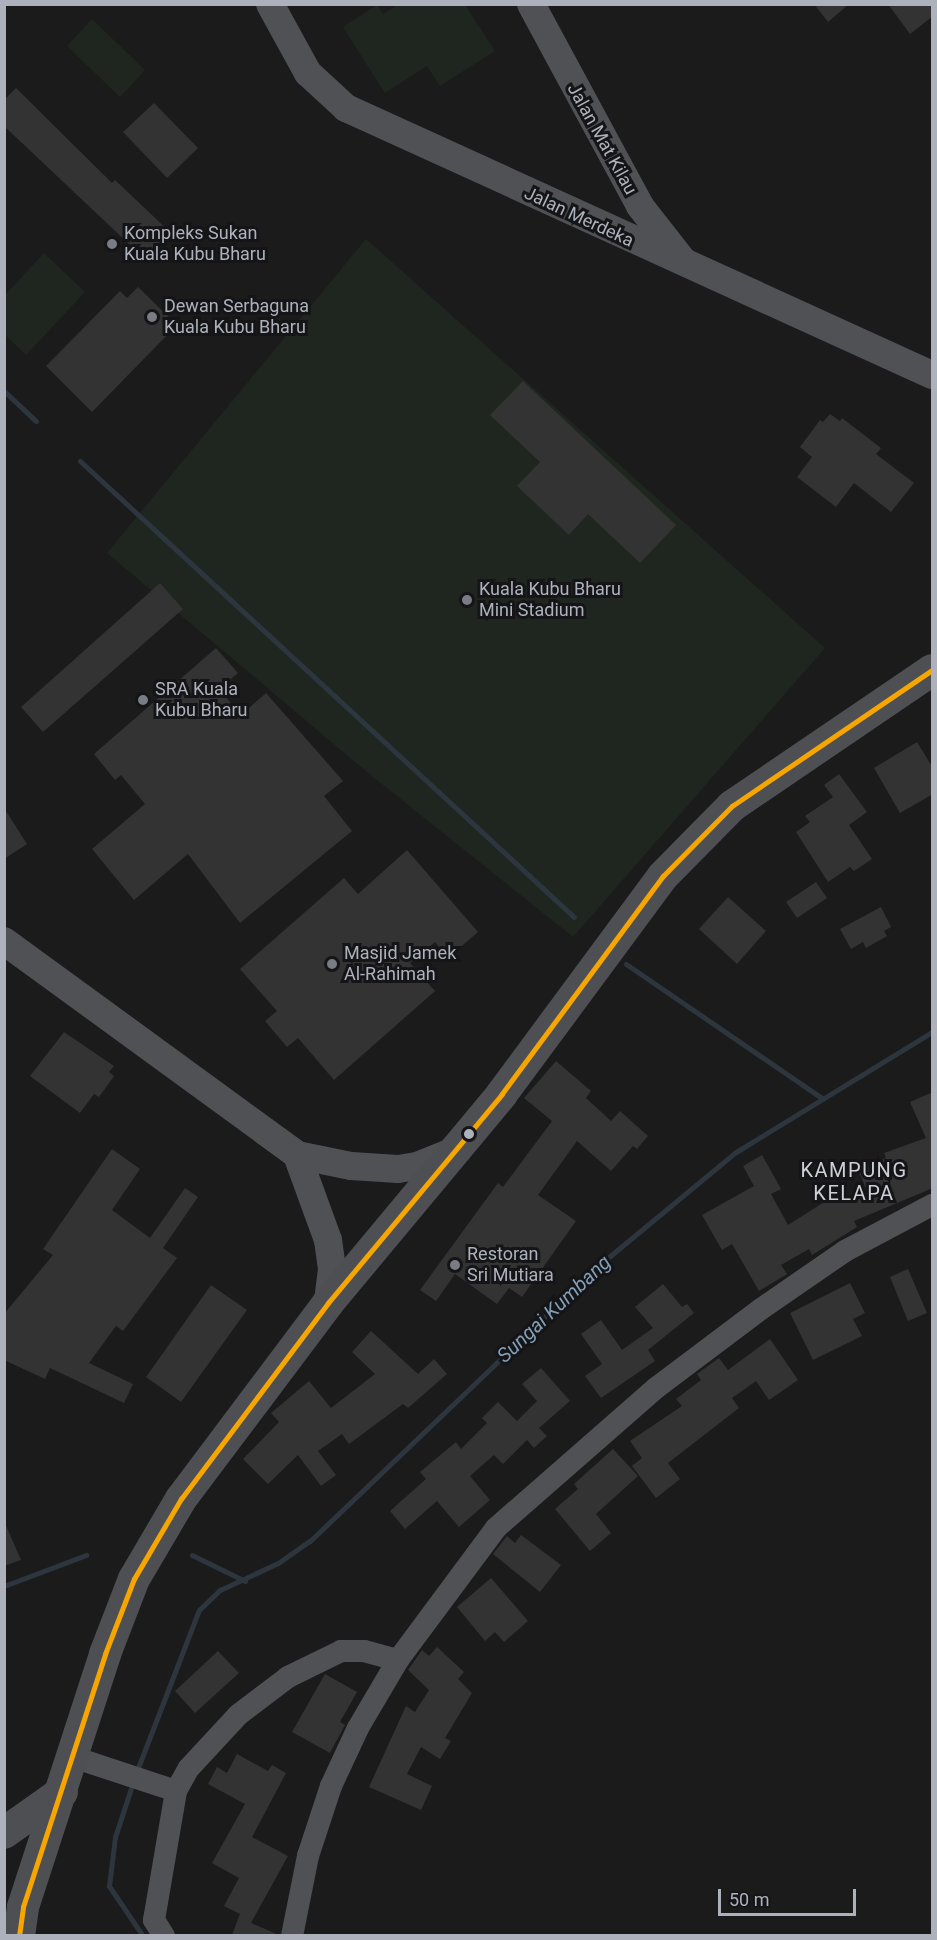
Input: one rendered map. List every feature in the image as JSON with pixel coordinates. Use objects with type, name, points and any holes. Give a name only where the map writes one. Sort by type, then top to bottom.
[{"type":"main road","points":[[19,1935],[23,1907],[105,1654],[140,1569],[181,1499],[328,1303],[459,1149],[685,852],[732,806],[933,670]]},
{"type":"main road","points":[[4,1833],[62,1792]]},
{"type":"street","name":"Jalan Merdeka","points":[[270,4],[308,73],[346,108],[625,239],[933,375]]},
{"type":"street","name":"Jalan Mat Kilau","points":[[531,4],[640,206],[686,265]]},
{"type":"street","points":[[625,239],[640,206]]},
{"type":"street","points":[[4,941],[297,1155],[351,1166],[398,1169],[417,1166],[459,1149]]},
{"type":"street","points":[[297,1155],[328,1240],[332,1269],[328,1303]]},
{"type":"street","points":[[292,1935],[308,1856],[331,1786],[398,1660],[496,1528],[657,1388],[845,1251],[933,1205]]},
{"type":"street","points":[[165,1935],[154,1920],[176,1791],[189,1768],[238,1715],[288,1677],[341,1651],[364,1652],[398,1660]]},
{"type":"street","points":[[73,1756],[145,1783],[176,1791]]},
{"type":"street","points":[[4,1839],[49,1830]]},
{"type":"shaded area","points":[[377,5],[383,14],[398,5],[465,5],[495,51],[440,86],[427,66],[385,93],[343,27]]},
{"type":"shaded area","points":[[92,19],[145,70],[120,97],[67,46]]},
{"type":"shaded area","name":"Kuala Kubu Bharu Mini Stadium","points":[[366,239],[825,648],[573,937],[367,772],[107,553]]},
{"type":"shaded area","points":[[44,253],[85,292],[26,355],[5,335],[5,295]]},
{"type":"building","points":[[814,4],[849,4],[828,22]]},
{"type":"building","points":[[888,4],[933,4],[933,16],[910,34]]},
{"type":"building","points":[[16,88],[112,183],[115,180],[172,234],[147,261],[4,126],[4,100]]},
{"type":"building","points":[[154,103],[198,148],[167,178],[123,132]]},
{"type":"building","points":[[138,287],[177,325],[92,412],[46,366],[120,291],[127,298]]},
{"type":"building","points":[[523,381],[676,525],[640,563],[588,514],[569,535],[517,486],[540,462],[490,415]]},
{"type":"building","points":[[830,414],[840,421],[842,418],[881,448],[876,454],[914,483],[891,512],[854,483],[836,507],[797,477],[812,457],[800,447],[820,420],[823,422]]},
{"type":"building","points":[[160,583],[183,609],[43,732],[21,707]]},
{"type":"building","points":[[216,648],[238,673],[219,689],[241,715],[266,693],[343,781],[324,796],[352,831],[240,923],[188,854],[134,900],[92,849],[145,804],[121,775],[115,780],[94,754]]},
{"type":"building","points":[[917,742],[933,768],[933,794],[900,813],[874,768]]},
{"type":"building","points":[[839,774],[867,812],[849,825],[872,859],[854,871],[850,867],[828,882],[796,832],[810,822],[805,816],[833,797],[824,785]]},
{"type":"building","points":[[4,808],[27,844],[4,859]]},
{"type":"building","name":"Masjid Jamek Al-Rahimah","points":[[407,850],[478,932],[448,958],[435,942],[410,963],[435,991],[334,1080],[298,1038],[287,1047],[265,1021],[277,1011],[240,969],[344,878],[358,894]]},
{"type":"building","points":[[816,882],[827,898],[797,918],[786,902]]},
{"type":"building","points":[[728,897],[766,931],[737,964],[699,929]]},
{"type":"building","points":[[881,907],[891,927],[884,931],[887,936],[866,948],[863,942],[851,949],[840,929]]},
{"type":"building","points":[[64,1032],[114,1066],[109,1072],[114,1076],[99,1097],[94,1094],[80,1113],[30,1076]]},
{"type":"building","points":[[556,1061],[591,1091],[586,1098],[611,1121],[620,1111],[648,1136],[637,1149],[633,1146],[611,1171],[577,1141],[538,1195],[576,1221],[522,1297],[509,1288],[497,1304],[455,1274],[436,1301],[420,1290],[498,1183],[503,1187],[552,1121],[524,1098]]},
{"type":"building","points":[[933,1092],[933,1188],[854,1221],[857,1227],[812,1255],[809,1249],[781,1265],[787,1274],[759,1291],[732,1244],[722,1250],[702,1215],[754,1186],[743,1166],[762,1155],[781,1189],[771,1194],[788,1225],[837,1194],[843,1203],[868,1193],[858,1170],[886,1158],[884,1153],[926,1138],[910,1102]]},
{"type":"building","points":[[112,1149],[140,1169],[112,1210],[150,1238],[185,1188],[198,1197],[163,1248],[177,1258],[123,1331],[116,1326],[89,1363],[133,1384],[124,1403],[50,1368],[45,1379],[4,1360],[4,1314],[53,1255],[43,1249]]},
{"type":"building","points":[[908,1269],[927,1313],[908,1321],[890,1277]]},
{"type":"building","points":[[850,1283],[865,1313],[853,1319],[862,1336],[813,1360],[790,1313]]},
{"type":"building","points":[[663,1284],[682,1307],[687,1304],[694,1313],[648,1350],[655,1361],[601,1398],[585,1376],[602,1364],[581,1334],[601,1320],[622,1350],[653,1328],[635,1307]]},
{"type":"building","points":[[211,1285],[247,1310],[181,1402],[146,1377]]},
{"type":"building","points":[[371,1331],[418,1374],[434,1359],[447,1374],[408,1408],[403,1404],[349,1444],[342,1434],[318,1451],[336,1475],[321,1486],[298,1455],[268,1484],[243,1459],[279,1422],[271,1413],[309,1381],[331,1408],[375,1374],[352,1352]]},
{"type":"building","points":[[770,1339],[798,1380],[769,1400],[756,1381],[732,1398],[739,1408],[668,1463],[680,1479],[656,1498],[632,1466],[642,1458],[630,1441],[682,1406],[676,1399],[701,1380],[697,1374],[719,1358],[728,1370]]},
{"type":"building","points":[[541,1368],[570,1401],[539,1428],[547,1436],[534,1448],[527,1440],[503,1464],[494,1455],[470,1476],[490,1500],[459,1527],[437,1501],[405,1529],[390,1511],[426,1479],[420,1472],[456,1442],[461,1449],[487,1423],[482,1418],[498,1402],[517,1421],[537,1401],[522,1384]]},
{"type":"building","points":[[613,1449],[638,1476],[596,1514],[611,1533],[590,1551],[555,1509],[578,1489],[574,1484]]},
{"type":"building","points":[[4,1521],[21,1560],[4,1566]]},
{"type":"building","points":[[521,1535],[561,1565],[540,1592],[493,1554],[507,1536],[515,1543]]},
{"type":"building","points":[[491,1578],[528,1621],[504,1642],[495,1632],[485,1641],[457,1607]]},
{"type":"building","points":[[437,1647],[464,1672],[458,1679],[472,1693],[445,1738],[451,1741],[440,1759],[421,1747],[407,1774],[432,1786],[421,1810],[369,1787],[406,1706],[415,1712],[429,1690],[408,1670],[422,1650],[429,1656]]},
{"type":"building","points":[[218,1651],[239,1673],[195,1713],[175,1691]]},
{"type":"building","points":[[325,1674],[357,1692],[340,1722],[345,1725],[330,1753],[292,1732]]},
{"type":"building","points":[[237,1754],[268,1771],[272,1765],[286,1773],[252,1837],[288,1856],[251,1923],[279,1935],[232,1935],[240,1914],[224,1906],[239,1878],[212,1863],[245,1804],[208,1784],[217,1767],[227,1773]]},
{"type":"waterway","points":[[4,391],[36,421]]},
{"type":"waterway","points":[[80,461],[574,917]]},
{"type":"waterway","points":[[626,964],[822,1098]]},
{"type":"waterway","name":"Sungai Kumbang","points":[[136,1773],[199,1610],[220,1590],[278,1563],[310,1541],[598,1266],[736,1152],[932,1032]]},
{"type":"waterway","name":"Sungai Kumbang","points":[[4,1586],[86,1555]]},
{"type":"waterway","name":"Sungai Kumbang","points":[[192,1555],[245,1581]]},
{"type":"waterway","points":[[133,1782],[115,1837],[109,1886],[143,1936]]},
{"type":"transit line","points":[[19,1936],[23,1907],[105,1654],[134,1579],[181,1499],[328,1303],[501,1095],[663,876],[732,806],[932,670]]},
{"type":"place","name":"Kompleks Sukan Kuala Kubu Bharu","points":[[112,244]]},
{"type":"place","name":"Dewan Serbaguna Kuala Kubu Bharu","points":[[152,317]]},
{"type":"place","name":"Kuala Kubu Bharu Mini Stadium","points":[[467,600]]},
{"type":"place","name":"SRA Kuala Kubu Bharu","points":[[143,700]]},
{"type":"place","name":"Masjid Jamek Al-Rahimah","points":[[332,964]]},
{"type":"place","name":"Restoran Sri Mutiara","points":[[455,1265]]},
{"type":"district","name":"KAMPUNG KELAPA","points":[[854,1182]]}]
